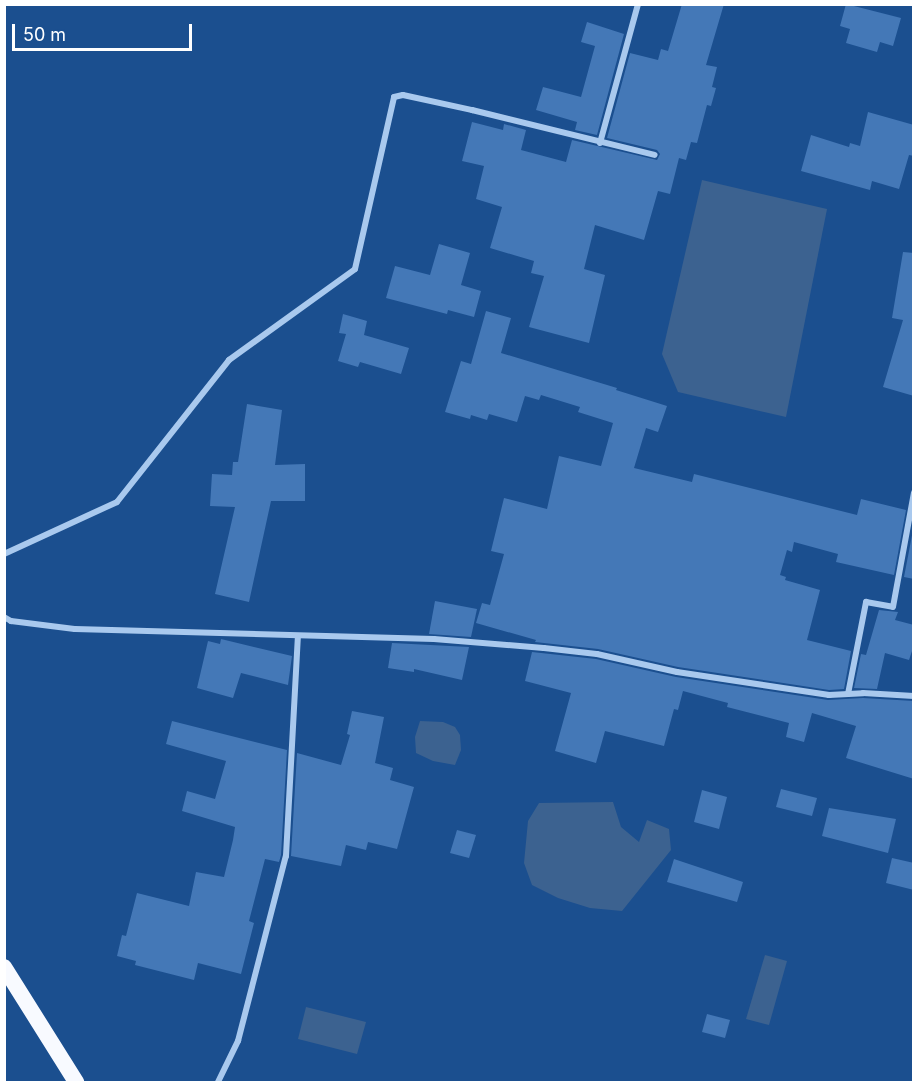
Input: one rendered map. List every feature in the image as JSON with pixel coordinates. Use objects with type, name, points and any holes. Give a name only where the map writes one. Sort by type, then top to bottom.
[{"type":"highway","points":[[4,967],[76,1083]]},
{"type":"street","points":[[600,142],[638,4]]},
{"type":"street","points":[[4,554],[117,502],[229,360],[355,269],[394,97],[403,95],[426,100],[655,155]]},
{"type":"street","points":[[848,694],[866,602],[893,607],[914,493]]},
{"type":"street","points":[[4,617],[11,621],[75,629],[434,639],[544,648],[597,654],[749,684],[829,695],[914,696]]},
{"type":"street","points":[[218,1083],[238,1041],[286,856],[298,636]]},
{"type":"water","points":[[702,180],[827,209],[786,417],[678,392],[662,354]]},
{"type":"water","points":[[420,721],[443,722],[455,727],[460,735],[461,750],[455,765],[433,761],[416,753],[415,737]]},
{"type":"water","points":[[613,802],[621,827],[639,842],[647,820],[669,829],[671,850],[622,911],[590,908],[558,898],[532,885],[524,863],[528,821],[539,803]]},
{"type":"water","points":[[765,955],[787,961],[769,1025],[746,1019]]},
{"type":"water","points":[[306,1007],[366,1022],[357,1054],[298,1039]]},
{"type":"building","points":[[682,4],[724,4],[706,65],[717,67],[712,87],[716,88],[711,106],[707,105],[697,143],[691,142],[686,160],[679,158],[670,194],[658,191],[644,240],[595,225],[584,269],[605,275],[589,343],[529,327],[544,276],[531,273],[534,261],[490,248],[502,207],[476,199],[484,166],[462,161],[472,122],[503,130],[504,124],[526,130],[521,150],[566,162],[572,140],[657,160],[660,154],[657,150],[607,138],[630,53],[658,60],[661,49],[668,51]]},
{"type":"building","points":[[846,4],[901,18],[893,46],[880,42],[877,52],[846,43],[850,29],[840,26]]},
{"type":"building","points":[[587,22],[624,34],[597,135],[575,130],[577,122],[536,110],[543,87],[581,97],[595,46],[581,42]]},
{"type":"building","points":[[868,112],[914,125],[914,156],[909,155],[899,189],[872,181],[870,190],[801,171],[811,135],[849,147],[850,143],[860,146]]},
{"type":"building","points":[[439,244],[470,253],[461,285],[481,291],[474,317],[448,310],[447,314],[386,298],[395,266],[430,275]]},
{"type":"building","points":[[903,252],[914,253],[914,396],[883,387],[903,320],[892,318]]},
{"type":"building","points":[[486,311],[511,318],[501,353],[617,388],[616,390],[667,406],[658,432],[646,428],[634,468],[692,482],[694,474],[857,515],[861,499],[906,510],[894,575],[836,562],[838,554],[794,542],[792,552],[787,550],[780,575],[786,577],[785,580],[820,590],[807,640],[851,651],[844,689],[829,690],[678,667],[598,649],[535,642],[536,640],[476,623],[482,603],[490,605],[504,554],[491,551],[504,498],[547,509],[559,456],[601,466],[613,423],[578,412],[580,407],[541,395],[539,400],[525,396],[517,422],[489,414],[487,420],[471,415],[470,419],[445,412],[461,361],[471,364]]},
{"type":"building","points":[[343,314],[367,321],[364,335],[409,348],[401,374],[360,362],[358,367],[338,361],[346,334],[339,333]]},
{"type":"building","points":[[247,404],[282,410],[275,465],[305,464],[305,501],[271,501],[249,602],[215,594],[235,507],[210,506],[212,474],[232,475],[233,462],[238,462]]},
{"type":"building","points":[[914,525],[914,579],[904,577]]},
{"type":"building","points":[[435,601],[477,609],[471,637],[429,634]]},
{"type":"building","points":[[879,610],[898,612],[895,620],[914,625],[914,645],[909,660],[885,653],[877,689],[854,688],[861,654],[866,655]]},
{"type":"building","points":[[221,639],[292,656],[288,685],[241,673],[233,698],[197,688],[208,641],[220,644]]},
{"type":"building","points":[[392,643],[469,647],[462,680],[414,669],[414,672],[388,668]]},
{"type":"building","points":[[532,652],[596,659],[676,677],[828,700],[863,698],[914,701],[914,779],[846,758],[856,726],[812,713],[804,742],[786,737],[789,723],[727,707],[728,703],[683,691],[678,710],[674,709],[664,746],[605,731],[596,763],[555,751],[571,693],[525,681]]},
{"type":"building","points":[[352,711],[384,717],[375,763],[393,768],[390,780],[414,787],[397,849],[368,842],[366,850],[346,845],[341,866],[291,856],[297,753],[341,765],[350,735],[347,734]]},
{"type":"building","points":[[172,721],[287,750],[281,855],[279,862],[265,859],[249,921],[254,923],[241,974],[198,963],[194,980],[135,965],[136,961],[117,956],[122,935],[126,936],[137,893],[189,906],[196,872],[224,877],[233,840],[235,827],[182,811],[187,791],[215,799],[226,761],[166,744]]},
{"type":"building","points":[[781,789],[817,798],[812,816],[776,807]]},
{"type":"building","points":[[702,790],[727,797],[719,829],[694,822]]},
{"type":"building","points":[[829,808],[896,819],[888,853],[822,836]]},
{"type":"building","points":[[457,830],[476,835],[469,858],[450,853]]},
{"type":"building","points":[[892,858],[914,863],[914,890],[886,883]]},
{"type":"building","points":[[674,859],[743,882],[737,902],[667,882]]},
{"type":"building","points":[[707,1014],[730,1020],[725,1038],[702,1032]]}]
